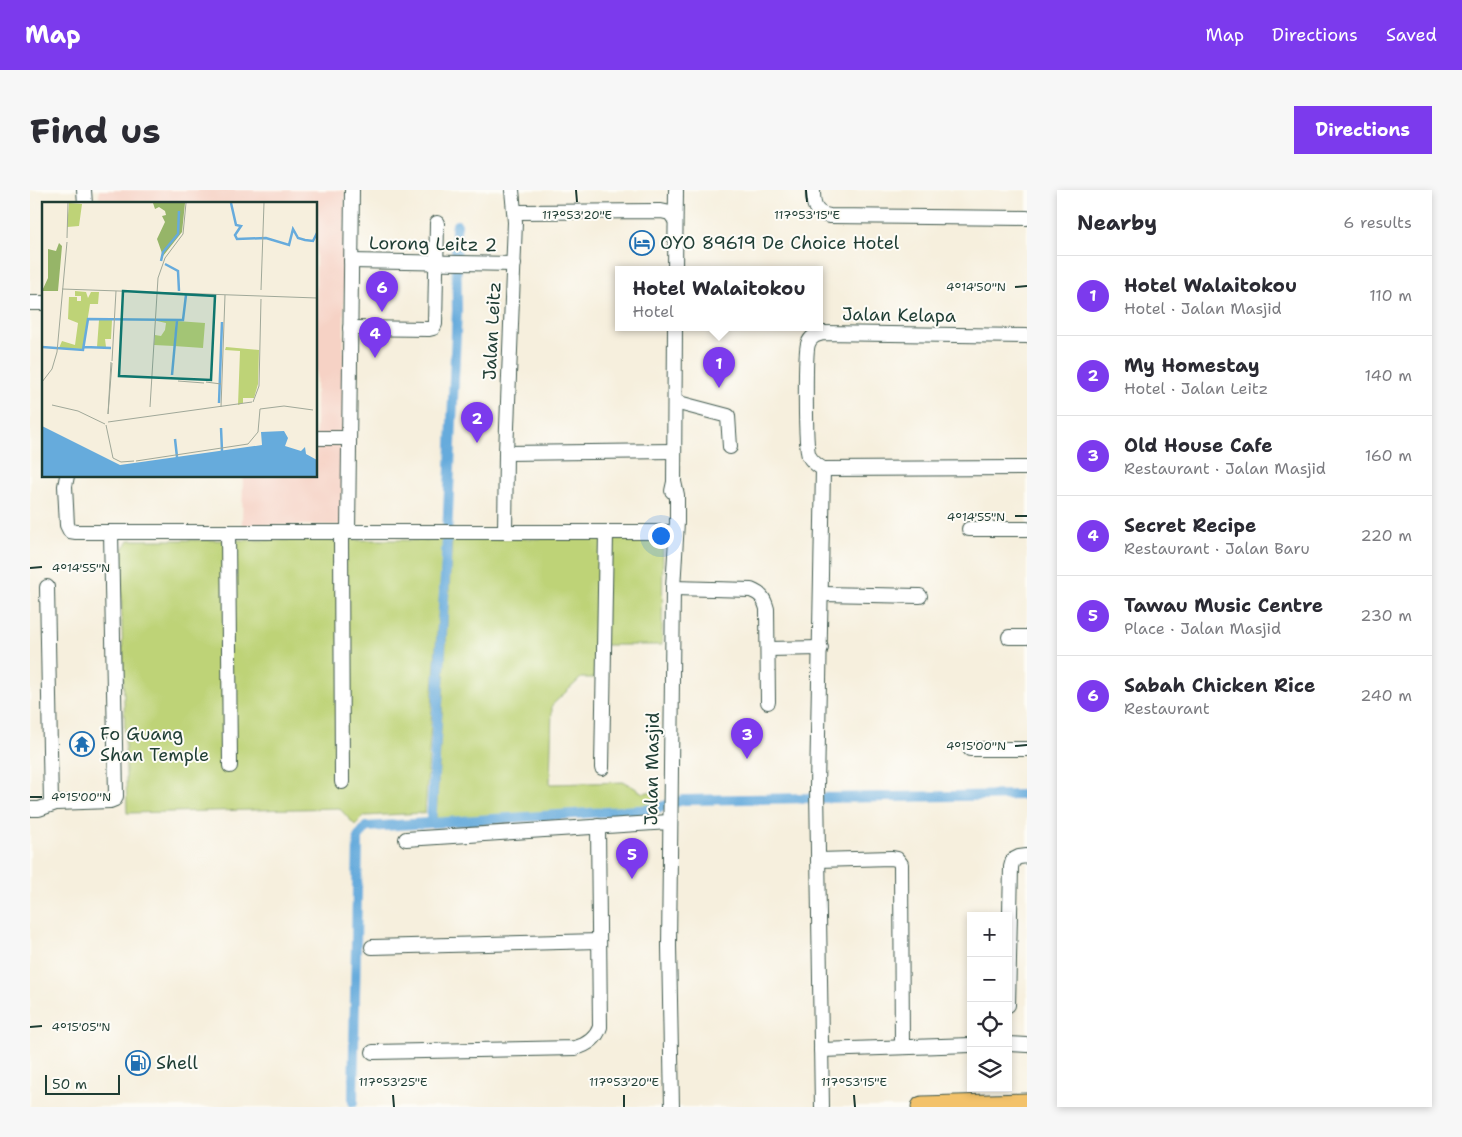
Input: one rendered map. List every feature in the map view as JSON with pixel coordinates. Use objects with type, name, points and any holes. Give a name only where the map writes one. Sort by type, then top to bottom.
[{"type":"highway","points":[[922,1107],[1027,1104]]},
{"type":"street","points":[[342,782],[344,532],[349,438],[352,190]]},
{"type":"street","points":[[512,190],[516,217]]},
{"type":"street","points":[[516,217],[521,190]]},
{"type":"street","points":[[813,190],[815,208],[818,212],[830,216],[1027,218]]},
{"type":"street","points":[[675,266],[676,191]]},
{"type":"street","points":[[516,217],[661,211],[670,213],[675,220]]},
{"type":"street","name":"Jalan Leitz","points":[[505,532],[506,453],[516,217]]},
{"type":"street","points":[[350,328],[433,328],[435,324],[437,223]]},
{"type":"street","name":"Lorong Leitz 2","points":[[351,261],[514,264]]},
{"type":"street","name":"Jalan Masjid","points":[[674,552],[670,541],[671,495],[674,482],[675,331]]},
{"type":"street","name":"Jalan Kelapa","points":[[823,470],[812,461],[807,448],[808,346],[812,337],[824,333],[1027,336]]},
{"type":"street","points":[[674,402],[728,416],[730,447]]},
{"type":"street","points":[[318,438],[349,438]]},
{"type":"street","points":[[506,453],[674,451]]},
{"type":"street","points":[[822,1107],[817,788],[823,470],[1027,468]]},
{"type":"street","points":[[67,478],[65,486],[68,529],[76,532],[671,532]]},
{"type":"street","name":"Jalan Masjid","points":[[672,1107],[668,946],[673,588],[677,495],[674,482]]},
{"type":"street","points":[[969,529],[1027,529]]},
{"type":"street","points":[[30,809],[43,808],[51,804],[110,801],[116,796],[112,532]]},
{"type":"street","points":[[228,532],[230,766]]},
{"type":"street","points":[[602,768],[606,532]]},
{"type":"street","points":[[47,587],[51,804]]},
{"type":"street","points":[[673,588],[751,590],[759,593],[765,600],[767,609],[768,702]]},
{"type":"street","points":[[822,594],[920,596]]},
{"type":"street","points":[[1008,637],[1027,638]]},
{"type":"street","points":[[768,649],[821,648]]},
{"type":"street","points":[[970,749],[1027,748]]},
{"type":"street","points":[[406,839],[598,826],[669,818]]},
{"type":"street","points":[[372,1052],[575,1048],[589,1043],[598,1032],[600,1026],[598,826]]},
{"type":"street","points":[[1008,1002],[1011,867],[1013,860],[1020,856],[1027,856]]},
{"type":"street","points":[[818,860],[898,859],[900,864],[902,1047]]},
{"type":"street","points":[[372,948],[599,941]]},
{"type":"street","points":[[1012,1044],[1027,1045]]},
{"type":"street","points":[[821,1050],[967,1045]]},
{"type":"shaded area","points":[[99,190],[343,190],[345,195],[342,525],[242,525],[243,478],[318,478],[318,202],[99,202]]},
{"type":"green space","points":[[663,538],[662,645],[596,645],[596,678],[581,678],[552,705],[550,784],[625,782],[643,793],[659,790],[659,798],[653,805],[436,820],[452,539]]},
{"type":"green space","points":[[129,540],[443,540],[425,813],[364,816],[355,825],[339,808],[127,813],[120,554]]},
{"type":"waterway","points":[[431,823],[446,558],[457,310],[457,225]]},
{"type":"waterway","points":[[353,1102],[358,838],[366,827],[654,809],[683,800],[1027,795]]},
{"type":"place","name":"OYO 89619 De Choice Hotel","points":[[642,243]]},
{"type":"place","name":"Sabah Chicken Rice","points":[[382,312]]},
{"type":"place","name":"Secret Recipe","points":[[375,358]]},
{"type":"place","name":"Hotel Walaitokou","points":[[719,388]]},
{"type":"place","name":"My Homestay","points":[[477,443]]},
{"type":"place","name":"Fo Guang Shan Temple","points":[[82,744]]},
{"type":"place","name":"Old House Cafe","points":[[747,759]]},
{"type":"place","name":"Tawau Music Centre","points":[[632,879]]},
{"type":"place","name":"Shell","points":[[138,1063]]}]
